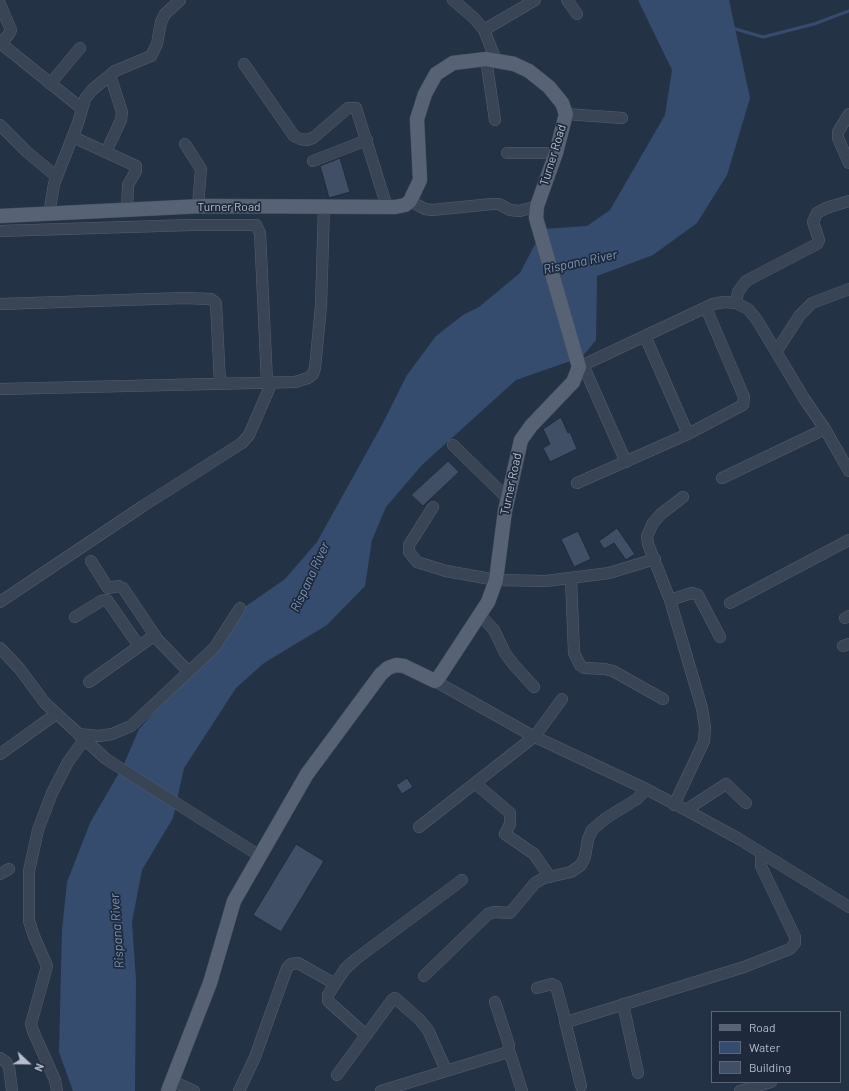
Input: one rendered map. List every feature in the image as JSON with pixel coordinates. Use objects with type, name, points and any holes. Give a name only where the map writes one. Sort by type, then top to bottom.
[{"type":"main road","name":"Turner Road","points":[[0,216],[198,206],[400,206],[410,201],[420,180],[417,119],[425,94],[436,74],[453,63],[491,60],[514,64],[529,71],[550,87],[562,103],[566,114],[556,153],[537,206],[537,225],[580,365],[573,382],[531,426],[520,440],[507,498],[496,580],[488,602],[438,680],[435,681]]},
{"type":"main road","points":[[170,1086],[210,983],[234,901],[307,774],[381,674],[388,668],[396,665],[404,666],[435,681]]},
{"type":"street","points":[[49,214],[57,177],[85,99],[92,90],[115,71],[151,56],[158,44],[158,32],[165,14],[180,0]]},
{"type":"street","points":[[453,0],[474,18],[484,30],[491,60],[495,120]]},
{"type":"street","points":[[484,30],[535,0]]},
{"type":"street","points":[[567,0],[577,14]]},
{"type":"street","points":[[0,4],[11,30],[3,40],[4,46],[81,108]]},
{"type":"street","points":[[50,84],[80,48]]},
{"type":"street","points":[[244,64],[294,136],[307,140],[313,138],[348,108],[353,107],[358,110],[387,207]]},
{"type":"street","points":[[106,152],[121,120],[122,112],[110,76]]},
{"type":"street","points":[[566,114],[622,118]]},
{"type":"street","points":[[849,114],[838,132],[838,138],[849,163]]},
{"type":"street","points":[[0,124],[27,152],[57,177]]},
{"type":"street","points":[[72,137],[136,166],[137,168],[128,185],[127,210]]},
{"type":"street","points":[[313,161],[367,140]]},
{"type":"street","points":[[186,144],[201,169],[198,206]]},
{"type":"street","points":[[507,153],[556,153]]},
{"type":"street","points":[[410,201],[432,210],[499,204],[510,210],[520,211],[537,206]]},
{"type":"street","points":[[736,303],[738,292],[746,281],[817,244],[818,240],[813,222],[818,213],[826,208],[849,201]]},
{"type":"street","points":[[0,389],[303,380],[313,374],[314,368],[321,306],[324,206]]},
{"type":"street","points":[[0,232],[190,225],[256,226],[260,233],[270,382],[255,424],[249,435],[242,443],[143,506],[0,602]]},
{"type":"street","points":[[776,352],[800,316],[812,302],[849,288]]},
{"type":"street","points":[[0,304],[184,298],[211,299],[216,303],[220,383]]},
{"type":"street","points":[[626,462],[580,365],[706,308],[724,302],[736,303],[748,309],[825,429],[849,471]]},
{"type":"street","points":[[577,483],[688,434],[739,408],[744,402],[706,308]]},
{"type":"street","points":[[645,336],[688,434]]},
{"type":"street","points":[[722,478],[825,429]]},
{"type":"street","points":[[453,445],[507,498]]},
{"type":"street","points":[[674,805],[704,741],[705,727],[700,701],[670,600],[648,544],[648,530],[661,514],[683,497]]},
{"type":"street","points":[[433,508],[409,545],[409,552],[412,558],[421,564],[446,571],[496,580],[532,582],[608,574],[655,559]]},
{"type":"street","points":[[730,603],[849,540]]},
{"type":"street","points":[[91,561],[108,588],[119,586],[123,588],[155,635],[188,671]]},
{"type":"street","points":[[571,579],[574,653],[580,665],[584,668],[613,671],[663,699]]},
{"type":"street","points":[[670,600],[692,593],[698,595],[720,637]]},
{"type":"street","points":[[76,617],[101,601],[107,600],[138,646]]},
{"type":"street","points":[[81,737],[112,734],[131,726],[215,647],[240,608]]},
{"type":"street","points":[[480,614],[494,630],[505,653],[534,688]]},
{"type":"street","points":[[89,682],[155,635]]},
{"type":"street","points":[[0,648],[19,668],[45,703],[81,737],[120,769],[260,856]]},
{"type":"street","points":[[435,681],[535,736],[646,789],[686,810],[849,906]]},
{"type":"street","points":[[419,827],[476,784],[535,736],[562,699]]},
{"type":"street","points":[[0,753],[56,714]]},
{"type":"street","points":[[57,1091],[55,1080],[31,1024],[47,966],[29,921],[28,871],[38,830],[52,793],[81,737]]},
{"type":"street","points":[[476,784],[510,813],[510,824],[505,834],[534,854],[550,877]]},
{"type":"street","points":[[686,810],[726,784],[746,803]]},
{"type":"street","points":[[424,976],[482,918],[494,912],[510,913],[535,883],[550,877],[572,872],[581,865],[585,857],[588,838],[592,830],[606,818],[632,803],[646,789]]},
{"type":"street","points":[[565,1021],[570,1021],[744,967],[793,947],[795,937],[761,866],[761,853]]},
{"type":"street","points":[[366,1035],[328,1001],[328,995],[345,969],[356,959],[462,880]]},
{"type":"street","points":[[239,1091],[255,1057],[287,968],[291,964],[298,963],[335,984]]},
{"type":"street","points":[[537,988],[552,984],[556,986],[581,1086]]},
{"type":"street","points":[[337,1074],[395,998],[419,1019],[428,1030],[446,1070]]},
{"type":"street","points":[[495,1002],[522,1091]]},
{"type":"street","points":[[622,1004],[638,1073]]},
{"type":"street","points":[[381,1091],[400,1088],[446,1070],[505,1054],[509,1050]]},
{"type":"street","points":[[0,1058],[6,1062],[9,1067],[12,1091]]},
{"type":"street","points":[[740,1091],[768,1083]]},
{"type":"street","points":[[170,1086],[194,1091]]},
{"type":"water","name":"Rispana River","points":[[638,0],[729,0],[750,98],[727,175],[697,223],[653,255],[597,276],[596,340],[582,357],[516,380],[422,465],[386,507],[372,540],[365,586],[327,625],[264,663],[236,688],[184,768],[173,818],[142,870],[132,922],[136,981],[135,1091],[73,1091],[59,1052],[62,930],[67,882],[90,823],[124,764],[139,729],[190,673],[239,611],[285,579],[317,542],[383,423],[407,375],[436,336],[463,315],[479,307],[520,273],[543,229],[587,226],[610,210],[665,115],[672,70]]},
{"type":"building","points":[[340,158],[350,192],[329,198],[320,166]]},
{"type":"building","points":[[561,417],[568,433],[570,432],[577,449],[550,462],[543,448],[550,444],[543,429]]},
{"type":"building","points":[[448,461],[459,472],[423,506],[411,495]]},
{"type":"building","points":[[617,528],[635,554],[626,560],[614,543],[604,549],[599,541]]},
{"type":"building","points":[[578,531],[591,559],[574,567],[561,539]]},
{"type":"building","points":[[407,778],[413,787],[402,794],[396,785]]},
{"type":"building","points":[[296,844],[324,861],[281,932],[253,915]]},
{"type":"waterway","points":[[732,28],[763,37],[814,24],[849,11]]}]
